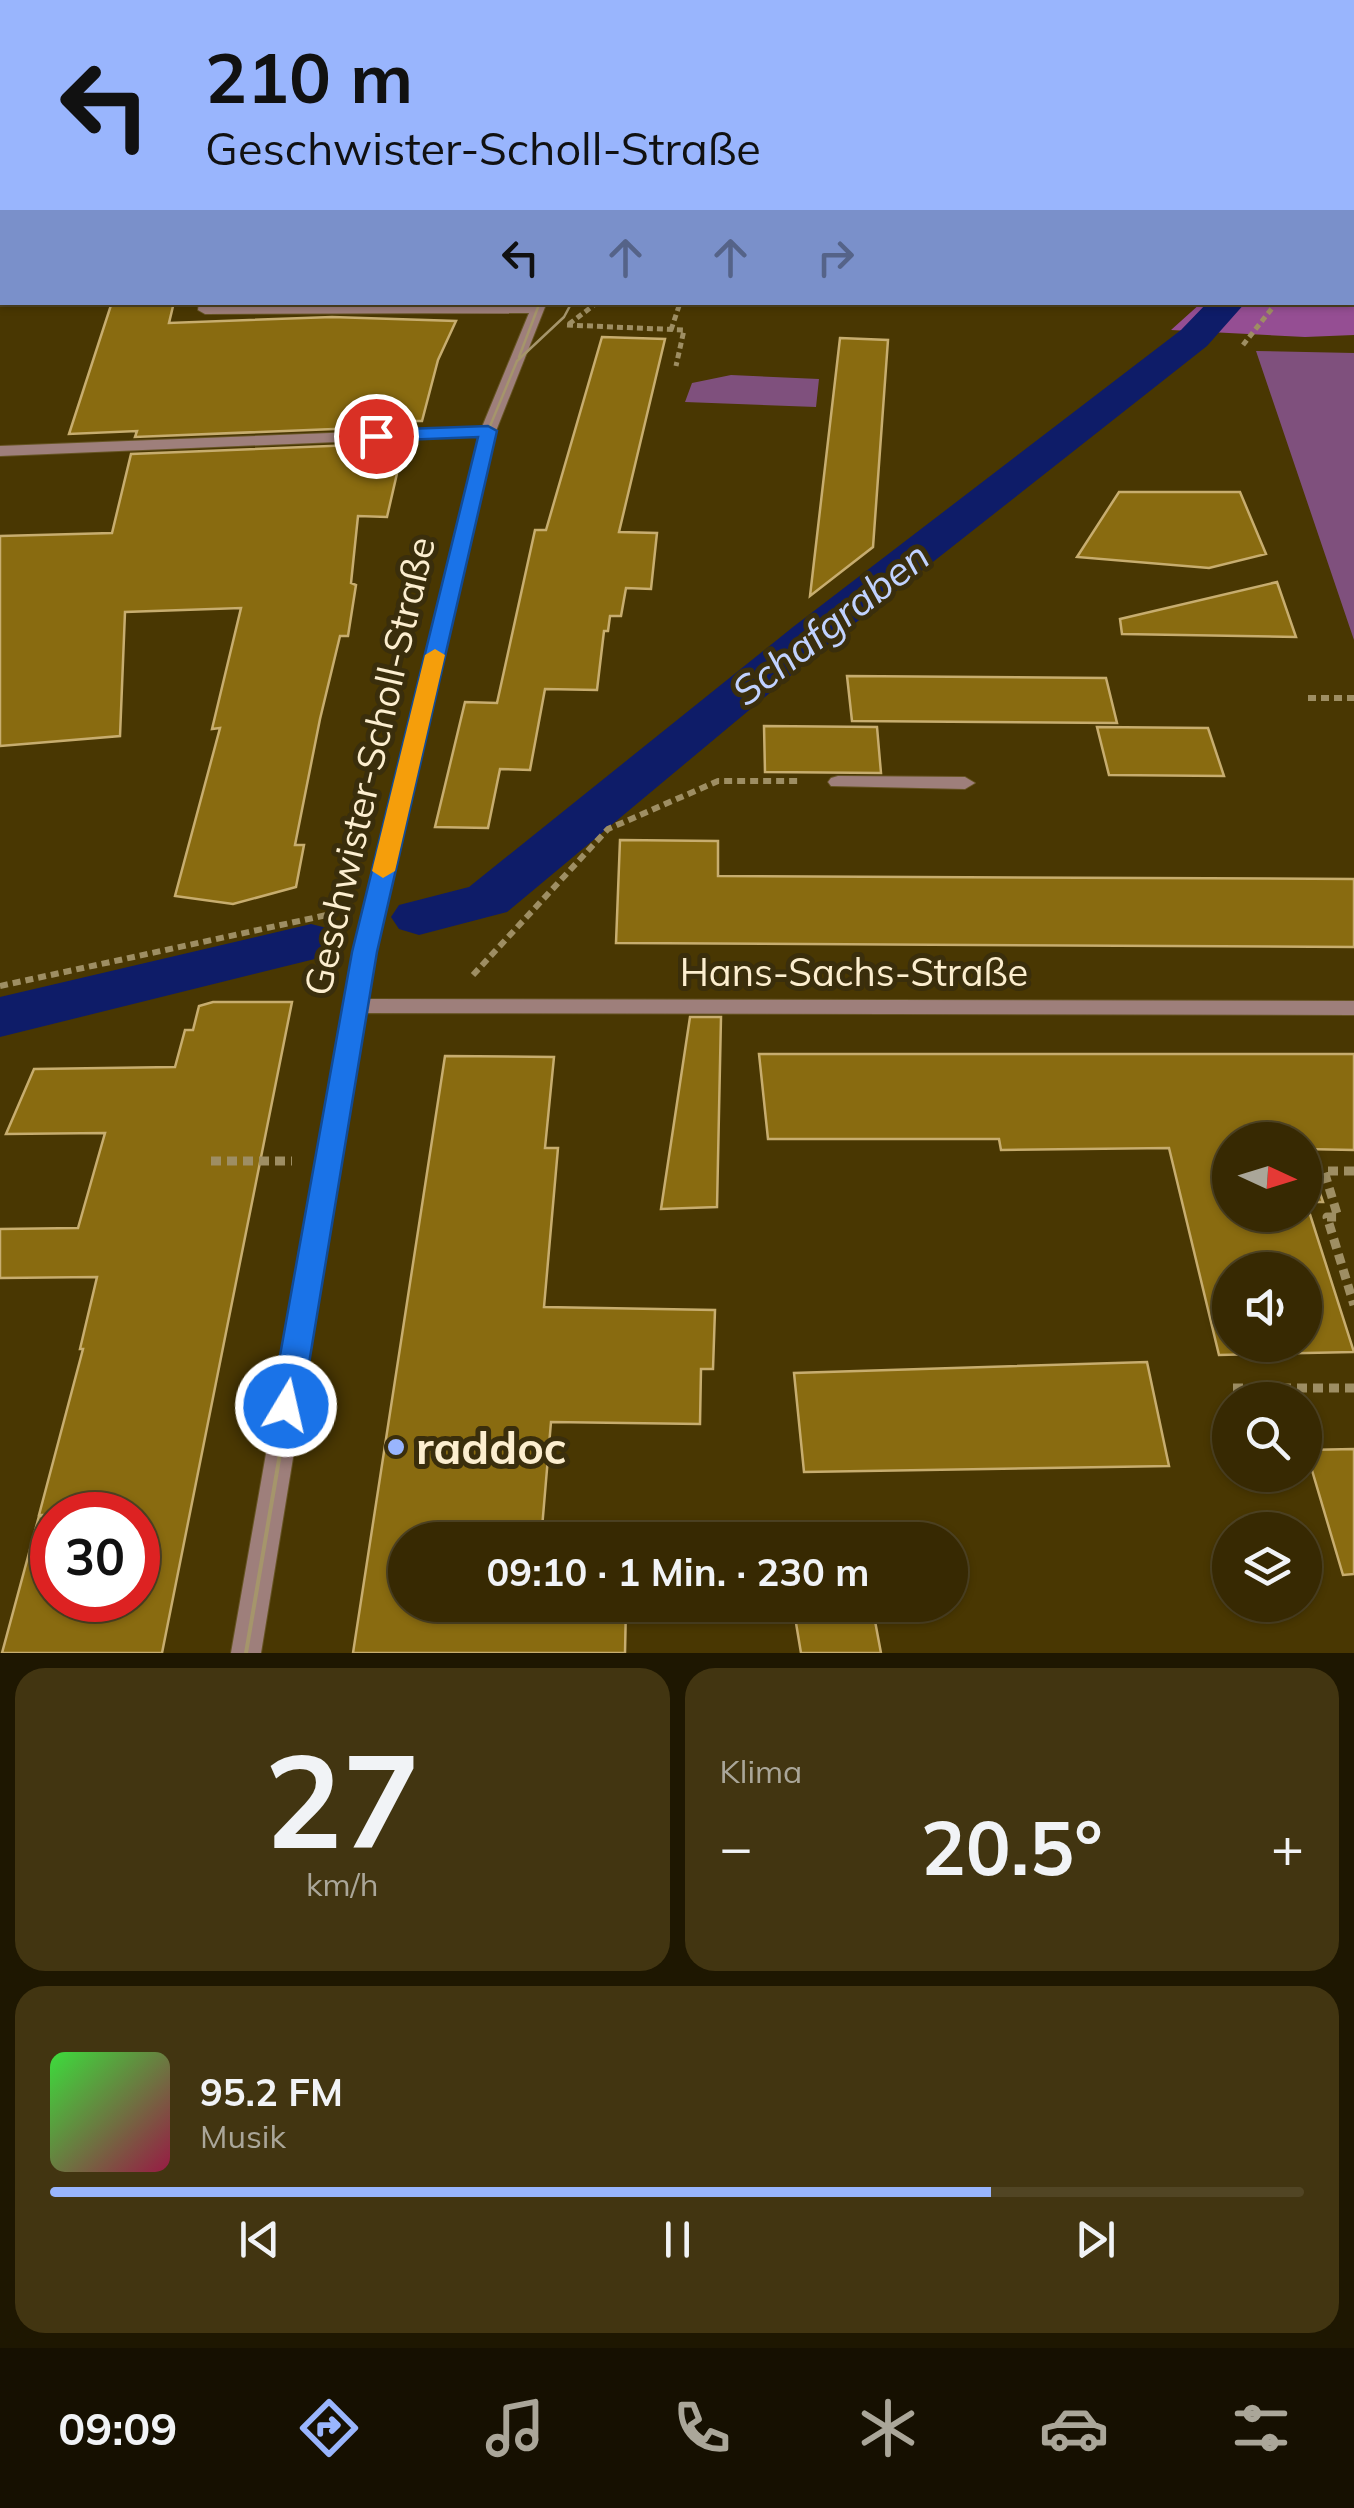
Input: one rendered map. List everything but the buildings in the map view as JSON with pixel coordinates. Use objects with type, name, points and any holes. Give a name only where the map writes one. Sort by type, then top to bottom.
[{"type":"street","name":"Geschwister-Scholl-Straße","points":[[205,305],[204,310],[539,306],[488,431],[364,952],[246,1653]]},
{"type":"street","points":[[0,451],[488,431]]},
{"type":"street","points":[[838,782],[965,783]]},
{"type":"street","name":"Hans-Sachs-Straße","points":[[354,1006],[1354,1008]]},
{"type":"path","points":[[671,330],[680,305]]},
{"type":"path","points":[[1244,344],[1274,305]]},
{"type":"path","points":[[566,326],[684,330],[676,366]]},
{"type":"path","points":[[1308,698],[1354,698]]},
{"type":"path","points":[[442,1008],[608,830],[718,781],[838,782]]},
{"type":"path","points":[[0,986],[375,904]]},
{"type":"path","points":[[211,1161],[329,1160]]},
{"type":"path","points":[[1354,1171],[1324,1171],[1338,1217],[1326,1217],[1354,1305]]},
{"type":"path","points":[[1322,1388],[1354,1388]]},
{"type":"shaded area","points":[[1199,305],[1354,305],[1354,335],[1305,337],[1171,330]]},
{"type":"shaded area","points":[[1256,351],[1354,353],[1354,640]]},
{"type":"shaded area","points":[[731,375],[819,379],[816,407],[685,402],[692,383]]},
{"type":"waterway","name":"Schafgraben","points":[[419,917],[488,900],[809,637],[1194,338],[1225,305]]},
{"type":"waterway","name":"Schafgraben","points":[[0,1017],[311,942]]},
{"type":"tram line","points":[[519,357],[539,305]]},
{"type":"tram line","points":[[347,1057],[365,952],[488,431],[517,361],[564,317],[570,305]]},
{"type":"tram line","points":[[246,1653],[348,1055]]},
{"type":"slow traffic","points":[[383,871],[435,655]]},
{"type":"place","name":"raddoc","points":[[396,1447]]},
{"type":"route","points":[[286,1406],[364,952],[488,431],[376,436]]}]
